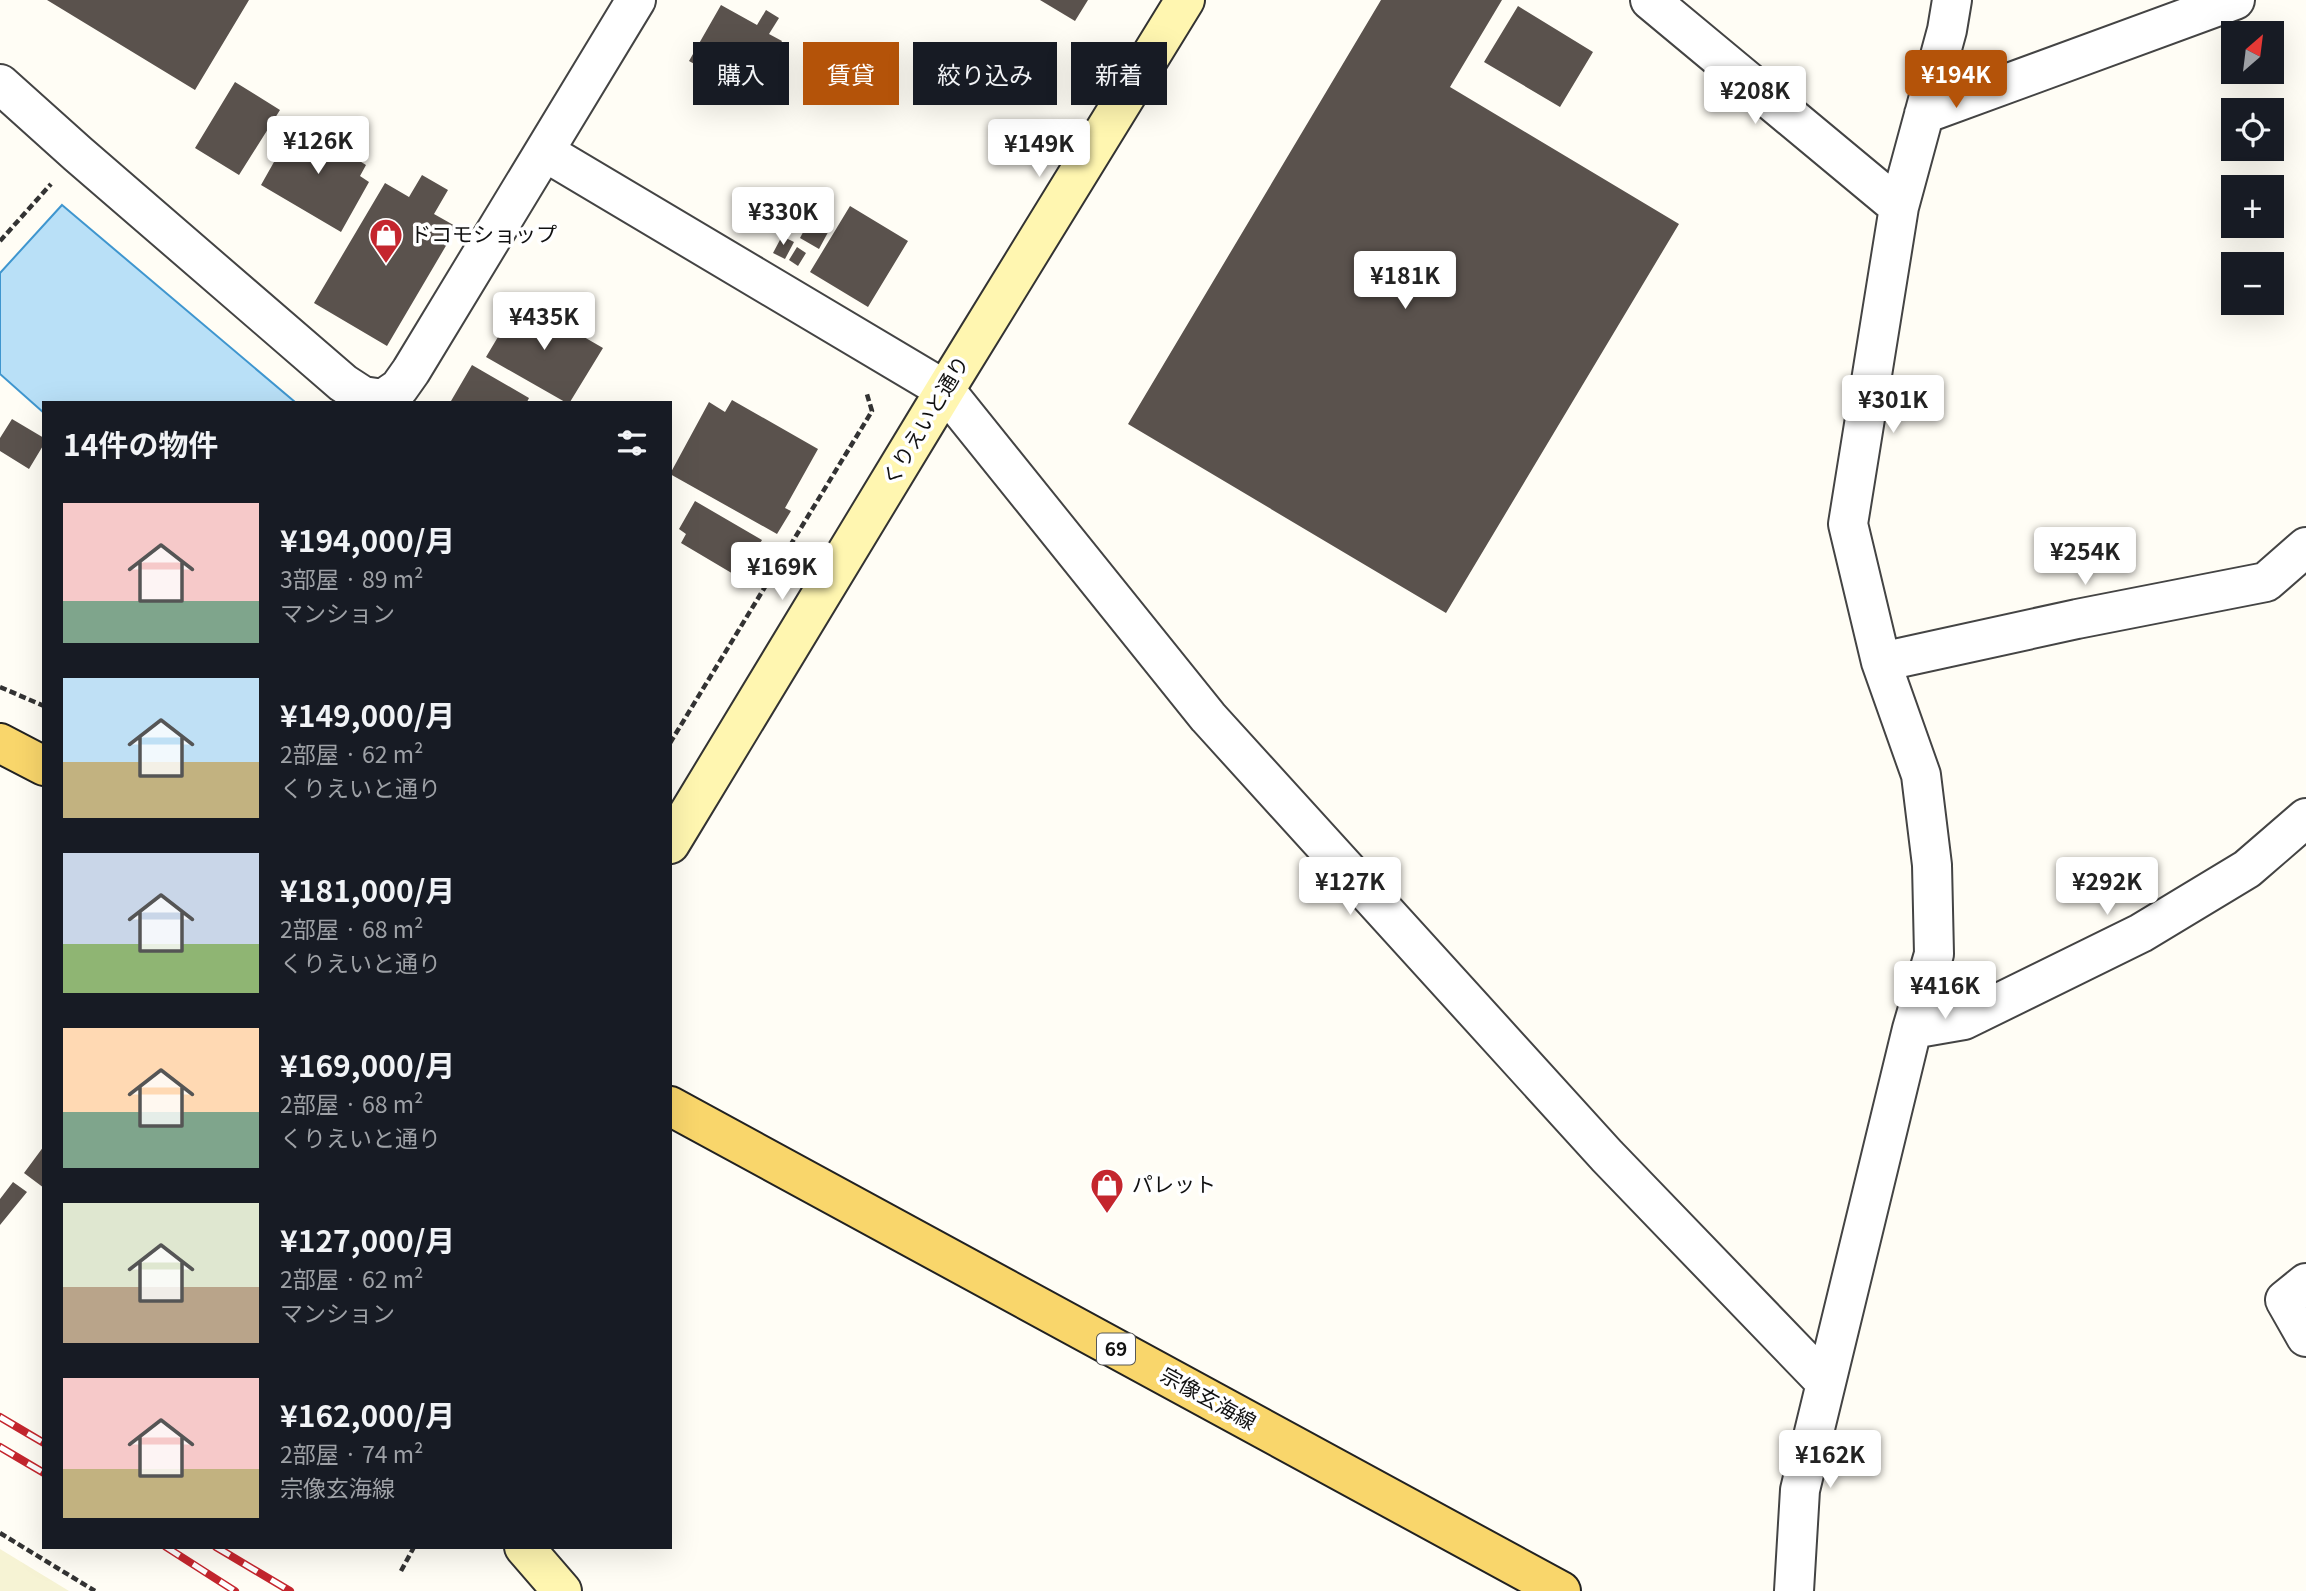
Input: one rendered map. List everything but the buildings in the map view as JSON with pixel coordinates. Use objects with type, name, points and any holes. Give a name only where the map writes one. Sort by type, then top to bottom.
[{"type":"main road","points":[[0,743],[42,765]]},
{"type":"main road","name":"宗像玄海線","points":[[672,1107],[1561,1591]]},
{"type":"street","points":[[0,84],[343,383],[363,396],[383,399],[399,388],[411,371],[636,0]]},
{"type":"street","name":"くりえいと通り","points":[[672,841],[1185,0]]},
{"type":"street","points":[[1650,0],[1899,207]]},
{"type":"street","points":[[1794,1591],[1800,1490],[1912,1029],[1934,954],[1932,865],[1921,775],[1881,662],[1848,524],[1899,207],[1947,30],[1952,0]]},
{"type":"street","points":[[1924,114],[2235,0]]},
{"type":"street","points":[[545,152],[945,390],[1208,717],[1607,1156],[1825,1382]]},
{"type":"street","points":[[1881,662],[2077,619],[2266,582],[2306,547]]},
{"type":"street","points":[[1912,1029],[1964,1020],[2141,933],[2247,869],[2306,818]]},
{"type":"street","points":[[2306,1283],[2285,1300],[2306,1337]]},
{"type":"street","points":[[526,1549],[562,1591]]},
{"type":"path","points":[[0,241],[59,175]]},
{"type":"path","points":[[672,740],[872,411],[864,387]]},
{"type":"path","points":[[0,687],[42,705]]},
{"type":"path","points":[[0,1533],[95,1591]]},
{"type":"path","points":[[401,1571],[413,1549]]},
{"type":"shaded area","points":[[0,1549],[69,1591],[0,1591]]},
{"type":"water","points":[[62,205],[294,401],[42,401],[42,411],[0,374],[0,273]]},
{"type":"railway","points":[[0,1417],[42,1442]]},
{"type":"railway","points":[[0,1447],[42,1472]]},
{"type":"railway","points":[[169,1549],[235,1591]]},
{"type":"railway","points":[[219,1549],[290,1591]]},
{"type":"place","name":"ドコモショップ","points":[[386,265]]},
{"type":"place","name":"パレット","points":[[1107,1215]]}]
